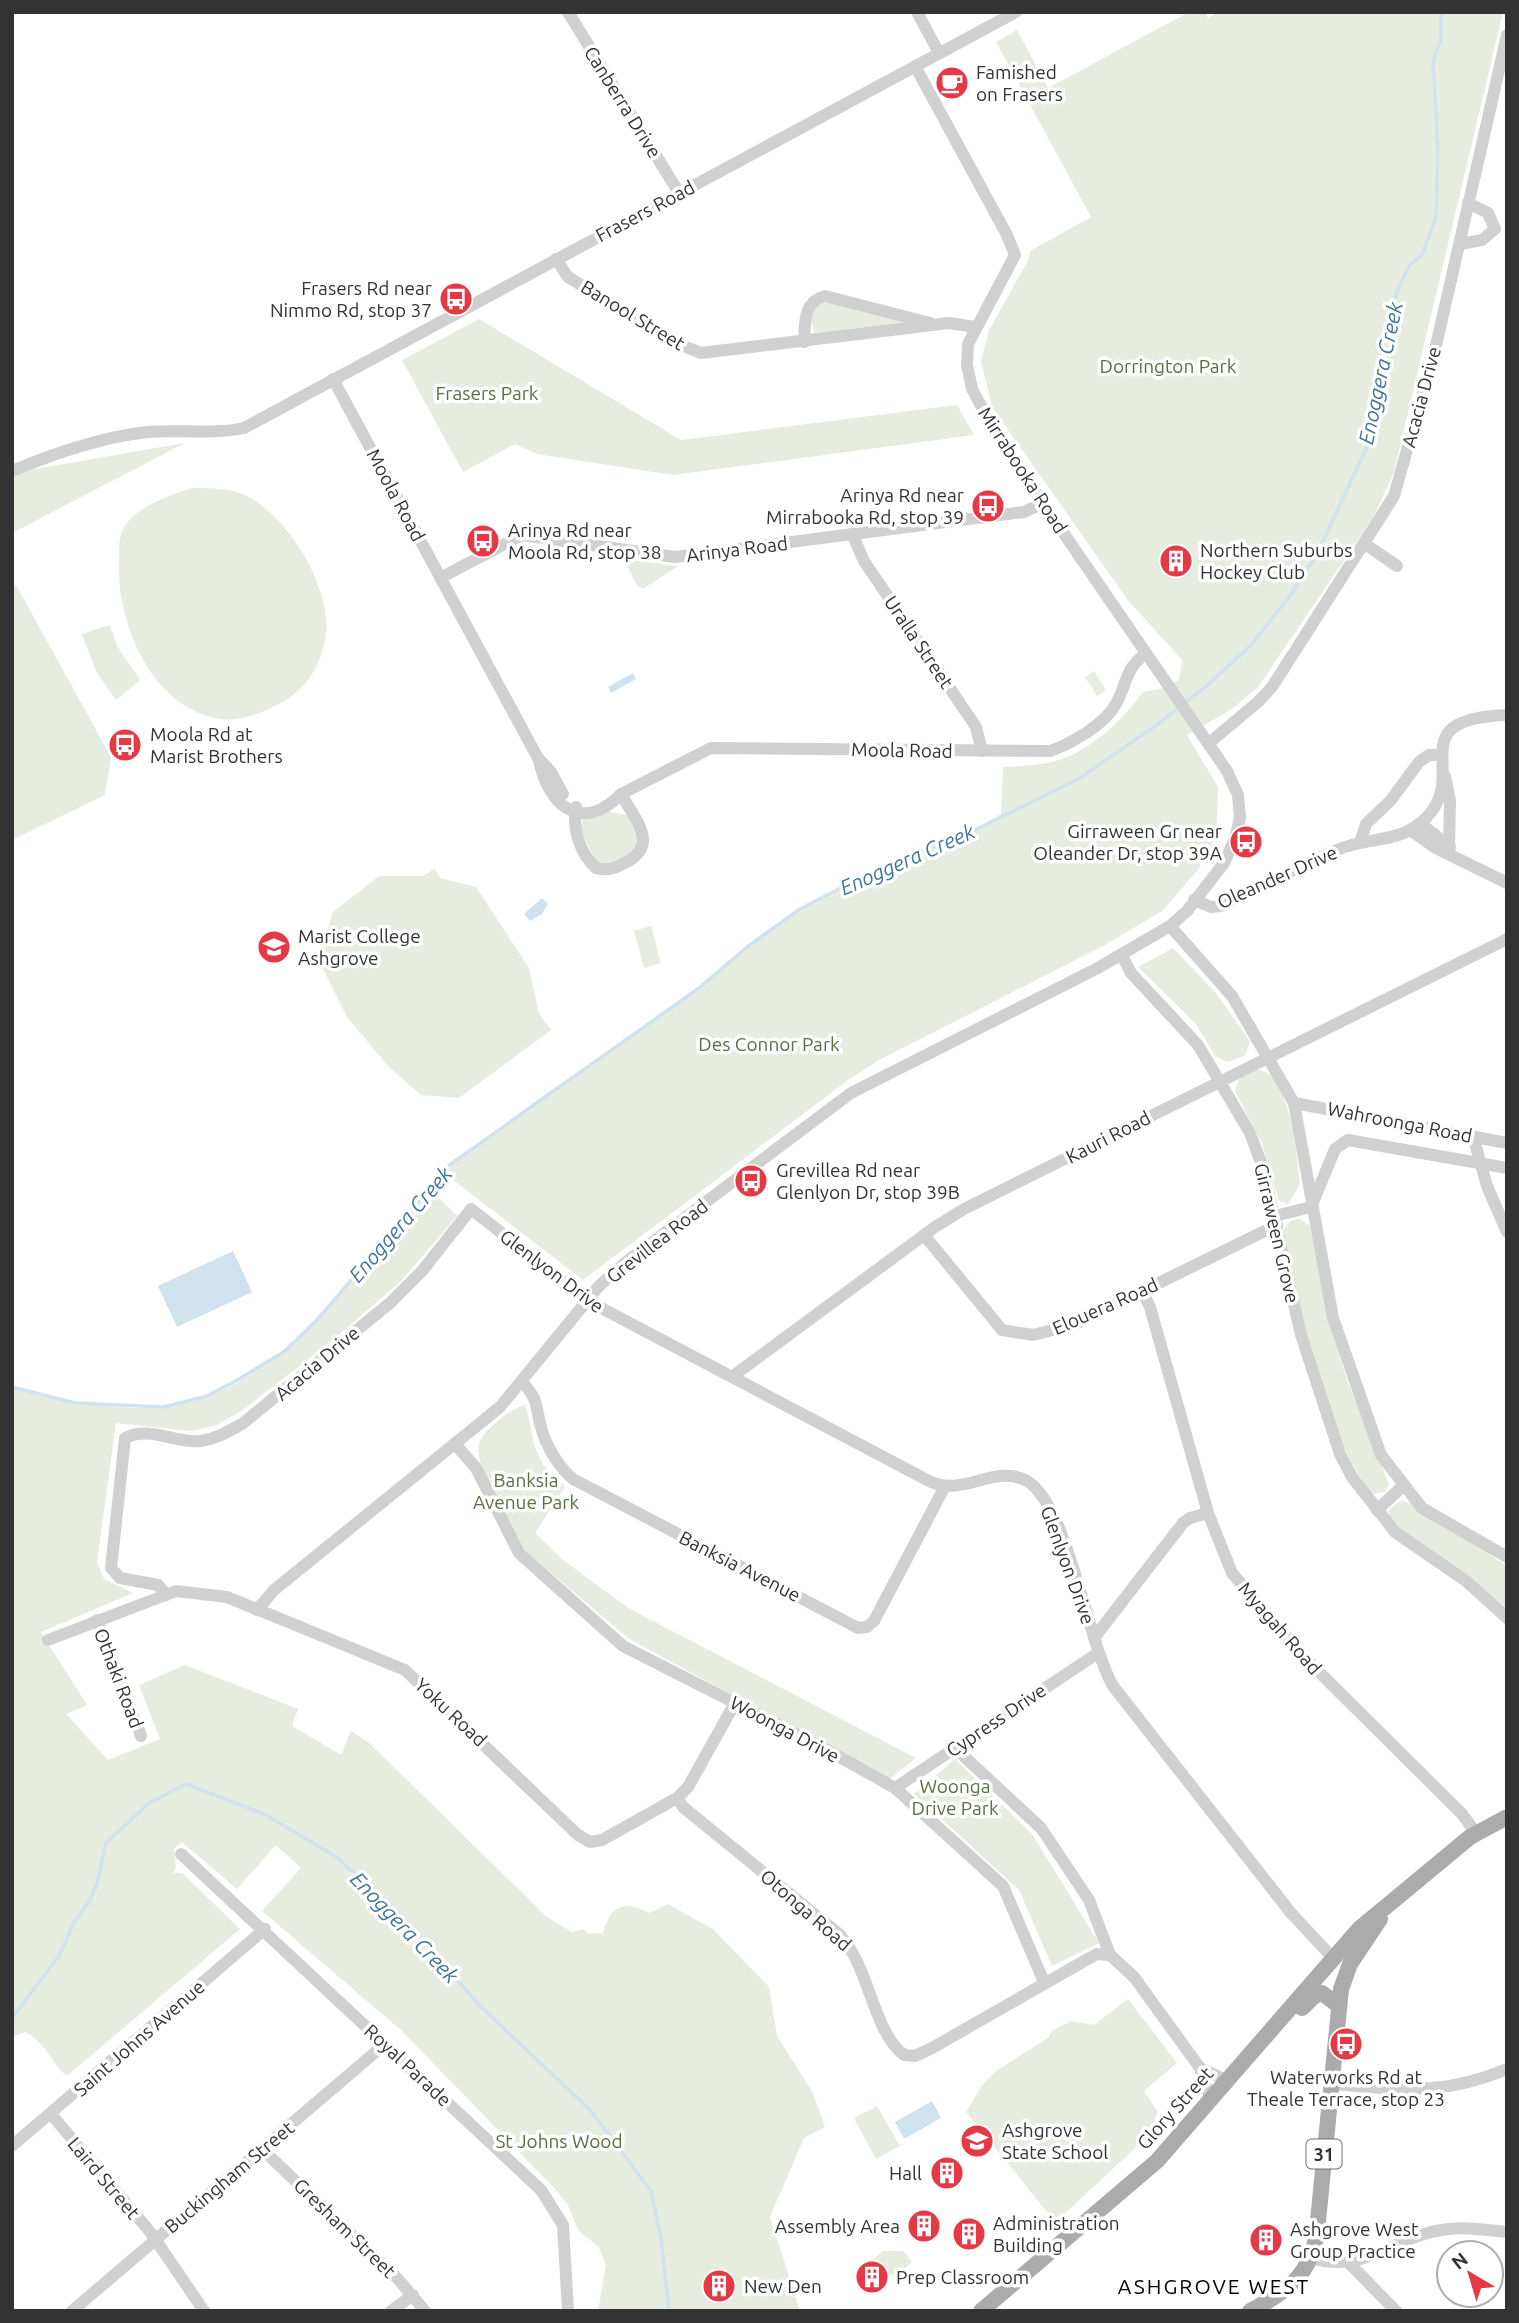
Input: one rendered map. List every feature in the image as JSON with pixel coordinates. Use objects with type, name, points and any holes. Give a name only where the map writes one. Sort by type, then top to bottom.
[{"type":"main road","name":"31","points":[[1333,1958],[1359,1929],[1476,1833],[1507,1816]]},
{"type":"main road","name":"31","points":[[1250,2311],[1288,2290],[1311,2258],[1317,2231],[1339,2006],[1348,1969],[1387,1908]]},
{"type":"main road","points":[[1333,1958],[1348,1969]]},
{"type":"main road","name":"Glory Street","points":[[995,2304],[1150,2167],[1252,2055],[1333,1958]]},
{"type":"main road","points":[[1252,2055],[1283,2029],[1316,1995],[1326,1994],[1339,2006]]},
{"type":"main road","name":"31","points":[[981,2311],[995,2304]]},
{"type":"street","name":"Canberra Drive","points":[[568,12],[679,193]]},
{"type":"street","name":"Frasers Road","points":[[12,471],[105,439],[149,432],[231,431],[244,428],[1016,12]]},
{"type":"street","points":[[918,13],[939,53]]},
{"type":"street","name":"Acacia Drive","points":[[1209,743],[1272,687],[1394,496],[1435,350],[1507,35]]},
{"type":"street","name":"Mirrabooka Road","points":[[915,66],[1007,235],[1015,255],[968,344],[967,365],[972,389],[999,439],[1209,743]]},
{"type":"street","points":[[1460,244],[1482,240],[1495,229],[1488,213],[1468,203]]},
{"type":"street","name":"Banool Street","points":[[555,259],[568,277],[697,352],[712,354],[958,323],[975,327]]},
{"type":"street","name":"Banool Street","points":[[804,342],[808,307],[825,296],[936,325]]},
{"type":"street","name":"Moola Road","points":[[333,379],[539,760],[541,772],[558,801],[575,810],[591,813],[610,804],[621,794],[711,748],[1039,752],[1065,746],[1114,708],[1130,667],[1146,653]]},
{"type":"street","name":"Arinya Road","points":[[440,578],[513,538],[528,534],[673,557],[1024,512],[1043,503]]},
{"type":"street","name":"Uralla Street","points":[[852,534],[864,561],[976,727],[982,751]]},
{"type":"street","points":[[1365,544],[1397,566]]},
{"type":"street","points":[[1415,827],[1439,797],[1445,741],[1458,722],[1507,715]]},
{"type":"street","points":[[1122,956],[1170,926],[1224,863],[1240,818],[1238,795],[1209,743]]},
{"type":"street","name":"Oleander Drive","points":[[1360,843],[1366,824],[1391,800],[1419,762],[1429,755],[1441,760]]},
{"type":"street","points":[[1441,760],[1450,800],[1449,845]]},
{"type":"street","points":[[575,810],[581,846],[593,866],[603,870],[618,866],[641,852],[644,839],[621,794]]},
{"type":"street","points":[[1415,827],[1449,845],[1460,857]]},
{"type":"street","points":[[1415,827],[1436,848],[1460,857],[1507,883]]},
{"type":"street","name":"Oleander Drive","points":[[1194,900],[1211,907],[1221,906],[1333,852],[1360,843],[1390,839],[1415,827]]},
{"type":"street","name":"Girraween Grove","points":[[1170,926],[1232,996],[1294,1103],[1311,1207],[1334,1318],[1381,1455],[1422,1508],[1507,1557]]},
{"type":"street","name":"Kauri Road","points":[[733,1376],[924,1235],[975,1203],[1507,939]]},
{"type":"street","name":"Girraween Grove","points":[[1122,956],[1131,973],[1198,1045],[1250,1133],[1264,1168],[1301,1335],[1340,1454],[1395,1532],[1461,1578],[1507,1618]]},
{"type":"street","name":"Grevillea Road","points":[[257,1610],[274,1590],[500,1407],[588,1301],[620,1267],[851,1093],[1122,956]]},
{"type":"street","name":"Wahroonga Road","points":[[1294,1103],[1507,1143]]},
{"type":"street","points":[[1473,1136],[1489,1192],[1507,1232]]},
{"type":"street","name":"Wahroonga Road","points":[[1311,1207],[1335,1149],[1346,1140],[1507,1168]]},
{"type":"street","name":"Elouera Road","points":[[924,1235],[1002,1330],[1033,1335],[1053,1332],[1142,1291],[1276,1220],[1311,1207]]},
{"type":"street","name":"Acacia Drive","points":[[166,1595],[158,1585],[120,1578],[111,1568],[125,1438],[141,1432],[199,1441],[218,1436],[242,1423],[390,1303],[422,1271],[471,1209]]},
{"type":"street","name":"Glenlyon Drive","points":[[471,1209],[588,1301],[944,1488],[1003,1475],[1020,1478],[1035,1487],[1051,1510],[1098,1653],[1107,1675],[1122,1699],[1296,1919],[1333,1958]]},
{"type":"street","name":"Myagah Road","points":[[1142,1291],[1150,1307],[1208,1513],[1232,1573],[1265,1614],[1346,1700],[1462,1814],[1476,1833]]},
{"type":"street","name":"Banksia Avenue","points":[[522,1382],[537,1401],[541,1428],[563,1471],[573,1479],[858,1628],[867,1627],[874,1621],[944,1488]]},
{"type":"street","name":"Woonga Drive","points":[[456,1445],[476,1468],[519,1553],[570,1602],[623,1646],[895,1788],[1003,1886],[1044,1982]]},
{"type":"street","points":[[1377,1510],[1404,1485]]},
{"type":"street","points":[[1094,1638],[1183,1523],[1189,1518],[1208,1513]]},
{"type":"street","name":"Yoku Road","points":[[48,1640],[166,1595],[185,1591],[228,1597],[405,1671],[578,1835],[590,1842],[602,1840],[677,1798],[688,1787],[735,1703]]},
{"type":"street","name":"Othaki Road","points":[[97,1620],[142,1736]]},
{"type":"street","name":"Cypress Drive","points":[[895,1788],[1098,1653]]},
{"type":"street","points":[[954,1747],[1041,1828],[1089,1900],[1110,1955],[1134,1977],[1200,2068],[1211,2101]]},
{"type":"street","name":"Otonga Road","points":[[677,1798],[853,1949],[888,2037],[904,2055],[915,2056],[932,2048],[1044,1982]]},
{"type":"street","name":"Royal Parade","points":[[181,1854],[265,1929],[541,2190],[563,2225],[568,2311]]},
{"type":"street","name":"Saint Johns Avenue","points":[[12,2146],[265,1929]]},
{"type":"street","points":[[1044,1982],[1097,1954],[1110,1955]]},
{"type":"street","name":"Buckingham Street","points":[[72,2311],[385,2044]]},
{"type":"street","points":[[1200,2068],[1228,2081]]},
{"type":"street","points":[[1331,2084],[1415,2091],[1442,2090],[1476,2082],[1507,2069]]},
{"type":"street","name":"Laird Street","points":[[51,2114],[155,2240],[204,2311]]},
{"type":"street","name":"Gresham Street","points":[[262,2149],[412,2295],[425,2311]]},
{"type":"street","points":[[1311,2258],[1328,2263],[1349,2263],[1439,2230],[1507,2232]]},
{"type":"street","points":[[1349,2263],[1396,2311]]},
{"type":"street","points":[[391,2311],[412,2295]]},
{"type":"green space","points":[[1189,12],[1205,12],[1208,18],[1218,12],[1503,12],[1394,472],[1373,518],[1258,687],[1232,709],[1187,735],[1218,787],[1217,822],[1212,845],[1197,871],[1162,911],[1105,945],[881,1059],[848,1080],[583,1280],[443,1172],[533,1103],[699,988],[747,947],[800,909],[887,864],[969,833],[1001,814],[1003,767],[1047,763],[1076,753],[1113,726],[1143,692],[1164,688],[1179,680],[1182,660],[1127,599],[992,407],[981,361],[989,330],[1029,259],[1030,251],[1091,217],[996,42],[1017,30],[1048,88]]},
{"type":"green space","points":[[827,302],[906,322],[815,333],[813,314]]},
{"type":"green space","name":"Frasers Park","points":[[479,319],[681,440],[957,405],[974,435],[673,475],[537,454],[515,444],[463,472],[402,360]]},
{"type":"green space","points":[[185,443],[12,533],[12,468],[35,469]]},
{"type":"green space","points":[[192,488],[235,492],[249,497],[264,508],[294,540],[316,580],[323,601],[325,640],[315,670],[303,686],[287,699],[264,711],[242,718],[221,719],[197,712],[176,699],[158,682],[144,661],[132,637],[125,612],[119,564],[122,532],[127,523],[142,509]]},
{"type":"green space","points":[[624,559],[678,566],[643,589],[636,584]]},
{"type":"green space","points":[[16,585],[111,757],[105,795],[12,840],[12,587]]},
{"type":"green space","points":[[110,625],[117,646],[140,680],[116,700],[96,671],[82,634]]},
{"type":"green space","points":[[1094,671],[1106,690],[1097,696],[1085,677]]},
{"type":"green space","points":[[605,811],[627,815],[638,838],[634,852],[609,865],[597,862],[580,830],[583,819]]},
{"type":"green space","points":[[435,869],[440,878],[476,887],[529,968],[539,1013],[551,1030],[459,1098],[421,1095],[389,1067],[347,1017],[318,959],[333,912],[379,876],[422,876]]},
{"type":"green space","points":[[651,926],[661,963],[644,968],[634,931]]},
{"type":"green space","points":[[1173,948],[1215,992],[1250,1041],[1245,1056],[1227,1062],[1215,1056],[1196,1024],[1138,967]]},
{"type":"green space","points":[[1254,1070],[1266,1072],[1276,1082],[1289,1115],[1300,1184],[1288,1204],[1279,1201],[1261,1141],[1235,1091],[1240,1076]]},
{"type":"green space","name":"St Johns Wood","points":[[429,1188],[457,1216],[401,1281],[334,1339],[243,1410],[217,1425],[192,1431],[116,1423],[97,1562],[104,1579],[133,1593],[41,1632],[87,1705],[66,1714],[108,1760],[160,1739],[139,1685],[185,1665],[298,1709],[292,1726],[341,1755],[351,1731],[368,1742],[547,1917],[572,1932],[584,1929],[589,1934],[603,1933],[614,1911],[625,1906],[649,1913],[668,1904],[713,1929],[769,1987],[777,2036],[813,2093],[825,2127],[804,2138],[770,2217],[800,2311],[598,2311],[606,2265],[598,2246],[578,2230],[568,2205],[555,2189],[402,2031],[262,1911],[301,1868],[276,1845],[237,1889],[182,1842],[174,1849],[176,1868],[173,1873],[182,1873],[240,1929],[67,2076],[32,2036],[25,2032],[12,2037],[12,1387],[68,1400],[126,1408],[164,1407],[206,1397],[244,1378],[280,1353],[345,1289]]},
{"type":"green space","points":[[1299,1218],[1310,1226],[1330,1326],[1347,1380],[1389,1484],[1385,1492],[1373,1494],[1355,1469],[1327,1405],[1306,1332],[1283,1231],[1289,1222]]},
{"type":"green space","name":"Banksia Avenue Park","points":[[526,1405],[534,1445],[543,1465],[565,1487],[535,1533],[563,1560],[628,1608],[916,1758],[887,1781],[628,1638],[531,1556],[520,1544],[481,1465],[478,1451],[479,1443],[492,1426],[506,1414]]},
{"type":"green space","points":[[1400,1501],[1411,1503],[1507,1566],[1507,1610],[1398,1527],[1389,1515],[1389,1509]]},
{"type":"green space","name":"Woonga Drive Park","points":[[955,1759],[1032,1834],[1099,1943],[1052,1966],[1019,1890],[914,1794]]},
{"type":"green space","points":[[1128,1999],[1177,2063],[1144,2091],[1158,2112],[1147,2137],[1059,2219],[1052,2218],[966,2112],[982,2085],[996,2071],[1049,2037],[1051,2031],[1071,2021],[1094,2025]]},
{"type":"green space","points":[[877,2106],[900,2146],[876,2159],[854,2118]]},
{"type":"green space","points":[[883,2251],[903,2251],[912,2262],[899,2274],[885,2275],[872,2260]]},
{"type":"water","points":[[633,673],[636,679],[611,693],[608,687]]},
{"type":"water","points":[[542,898],[548,904],[542,914],[530,921],[524,914]]},
{"type":"water","points":[[233,1251],[252,1292],[177,1327],[158,1286]]},
{"type":"water","points":[[932,2101],[941,2118],[904,2139],[895,2122]]},
{"type":"waterway","name":"Enoggera Creek","points":[[12,1387],[75,1403],[164,1407],[207,1396],[239,1379],[285,1351],[318,1319],[448,1166],[699,988],[747,947],[800,909],[887,864],[969,833],[1080,778],[1158,724],[1209,684],[1252,644],[1292,593],[1317,554],[1367,447],[1376,400],[1381,348],[1396,294],[1409,266],[1422,255],[1436,217],[1438,149],[1433,61],[1441,39],[1441,12]]},
{"type":"waterway","name":"Enoggera Creek","points":[[12,2018],[59,1956],[74,1922],[89,1902],[97,1884],[106,1843],[149,1803],[186,1784],[264,1814],[335,1856],[396,1910],[479,2005],[591,2111],[651,2191],[661,2238],[669,2311]]},
{"type":"place","name":"Famished on Frasers","points":[[952,83]]},
{"type":"place","name":"Frasers Rd near Nimmo Rd, stop 37","points":[[456,299]]},
{"type":"place","name":"Arinya Rd near Mirrabooka Rd, stop 39","points":[[988,506]]},
{"type":"place","name":"Arinya Rd near Moola Rd, stop 38","points":[[483,541]]},
{"type":"place","name":"Northern Suburbs Hockey Club","points":[[1176,561]]},
{"type":"place","name":"Moola Rd at Marist Brothers","points":[[125,745]]},
{"type":"place","name":"Girraween Gr near Oleander Dr, stop 39A","points":[[1246,842]]},
{"type":"place","name":"Marist College Ashgrove","points":[[274,947]]},
{"type":"place","name":"Grevillea Rd near Glenlyon Dr, stop 39B","points":[[751,1181]]},
{"type":"place","name":"Waterworks Rd at Theale Terrace, stop 23","points":[[1346,2044]]},
{"type":"place","name":"Ashgrove State School","points":[[977,2141]]},
{"type":"place","name":"Hall","points":[[947,2173]]},
{"type":"place","name":"Assembly Area","points":[[924,2226]]},
{"type":"place","name":"Administration Building","points":[[969,2234]]},
{"type":"place","name":"Ashgrove West Group Practice","points":[[1266,2240]]},
{"type":"place","name":"Prep Classroom","points":[[872,2277]]},
{"type":"place","name":"New Den","points":[[719,2286]]},
{"type":"district","name":"ASHGROVE WEST","points":[[1214,2286]]},
{"type":"park label","name":"Dorrington Park","points":[[1168,366]]},
{"type":"park label","name":"Des Connor Park","points":[[769,1044]]}]
